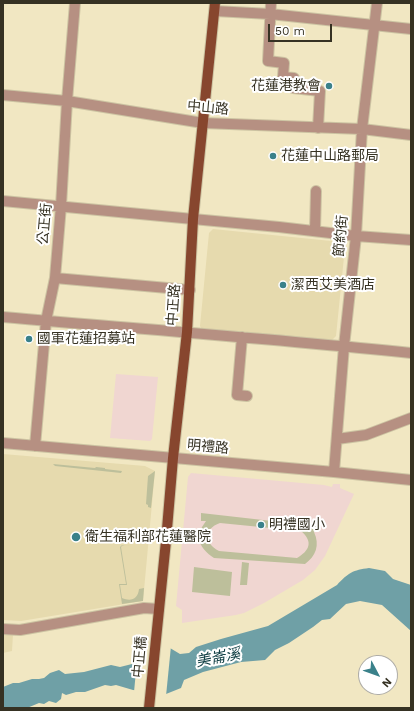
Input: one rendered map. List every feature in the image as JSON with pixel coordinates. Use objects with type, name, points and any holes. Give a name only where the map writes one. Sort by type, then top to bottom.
[{"type":"main road","name":"中正路","points":[[159,609],[190,290],[193,219],[215,7]]},
{"type":"main road","name":"中正橋","points":[[149,708],[159,609]]},
{"type":"street","name":"公正街","points":[[35,446],[46,321],[55,278],[75,3]]},
{"type":"street","points":[[272,3],[270,14],[268,61],[284,63],[283,77],[294,78],[294,88],[320,91],[318,128]]},
{"type":"street","name":"節約街","points":[[334,472],[344,346],[356,236],[362,129],[377,3]]},
{"type":"street","points":[[215,7],[411,29]]},
{"type":"street","name":"中山路","points":[[3,95],[67,101],[203,123],[362,129],[411,135]]},
{"type":"street","points":[[315,231],[316,191]]},
{"type":"street","points":[[3,201],[279,227],[356,236],[411,240]]},
{"type":"street","points":[[55,278],[190,290]]},
{"type":"street","points":[[3,317],[411,353]]},
{"type":"street","points":[[242,337],[237,395],[246,396]]},
{"type":"street","points":[[336,439],[366,435],[411,418]]},
{"type":"street","name":"明禮路","points":[[3,443],[411,480]]},
{"type":"street","points":[[3,628],[20,630],[144,608],[159,609]]},
{"type":"shaded area","name":"潔西艾美酒店","points":[[213,229],[341,242],[345,247],[336,336],[331,341],[201,328],[209,233]]},
{"type":"shaded area","points":[[116,374],[158,377],[152,439],[150,441],[110,438]]},
{"type":"shaded area","name":"衛生福利部花蓮醫院","points":[[3,454],[145,466],[155,471],[143,601],[21,621],[3,620]]},
{"type":"shaded area","name":"明禮國小","points":[[191,473],[332,487],[333,484],[340,484],[340,488],[354,494],[325,556],[315,570],[303,580],[244,613],[182,623],[182,610],[176,606],[188,477]]},
{"type":"shaded area","points":[[3,633],[13,634],[12,651],[3,653]]},
{"type":"green space","points":[[53,464],[96,467],[122,471],[121,473],[55,466]]},
{"type":"green space","points":[[155,471],[151,508],[146,504],[148,476]]},
{"type":"green space","points":[[201,513],[316,526],[317,531],[314,532],[317,546],[312,557],[305,564],[214,558],[204,550],[198,538],[206,521],[201,521]],"holes":[[[220,523],[301,531],[308,539],[309,543],[305,552],[297,558],[219,551],[214,548],[208,540],[208,532]]]},
{"type":"green space","points":[[122,545],[121,547],[127,585],[120,585],[122,598],[128,600],[134,599],[139,589],[144,588],[143,601],[122,604],[119,584],[126,584],[120,547]]},
{"type":"green space","points":[[242,562],[249,563],[247,585],[240,585]]},
{"type":"green space","points":[[194,567],[232,572],[230,596],[192,592]]},
{"type":"water","name":"美崙溪","points":[[369,568],[385,571],[393,579],[411,585],[411,631],[382,605],[360,601],[346,604],[330,619],[322,620],[289,643],[275,650],[265,660],[241,662],[203,672],[184,680],[181,688],[166,694],[133,690],[116,685],[105,685],[85,692],[76,692],[66,695],[62,693],[61,699],[56,703],[49,701],[44,704],[39,703],[27,708],[3,708],[3,687],[13,683],[44,678],[50,673],[59,670],[65,674],[84,672],[111,665],[120,667],[136,663],[170,648],[180,654],[189,653],[196,647],[268,626],[337,585],[351,573]]},
{"type":"pier","points":[[171,646],[166,696],[134,692],[137,660]]},
{"type":"place","name":"花蓮港教會","points":[[329,86]]},
{"type":"place","name":"花蓮中山路郵局","points":[[273,156]]},
{"type":"place","name":"潔西艾美酒店","points":[[283,285]]},
{"type":"place","name":"國軍花蓮招募站","points":[[29,339]]},
{"type":"place","name":"明禮國小","points":[[261,525]]},
{"type":"place","name":"衛生福利部花蓮醫院","points":[[76,537]]}]
